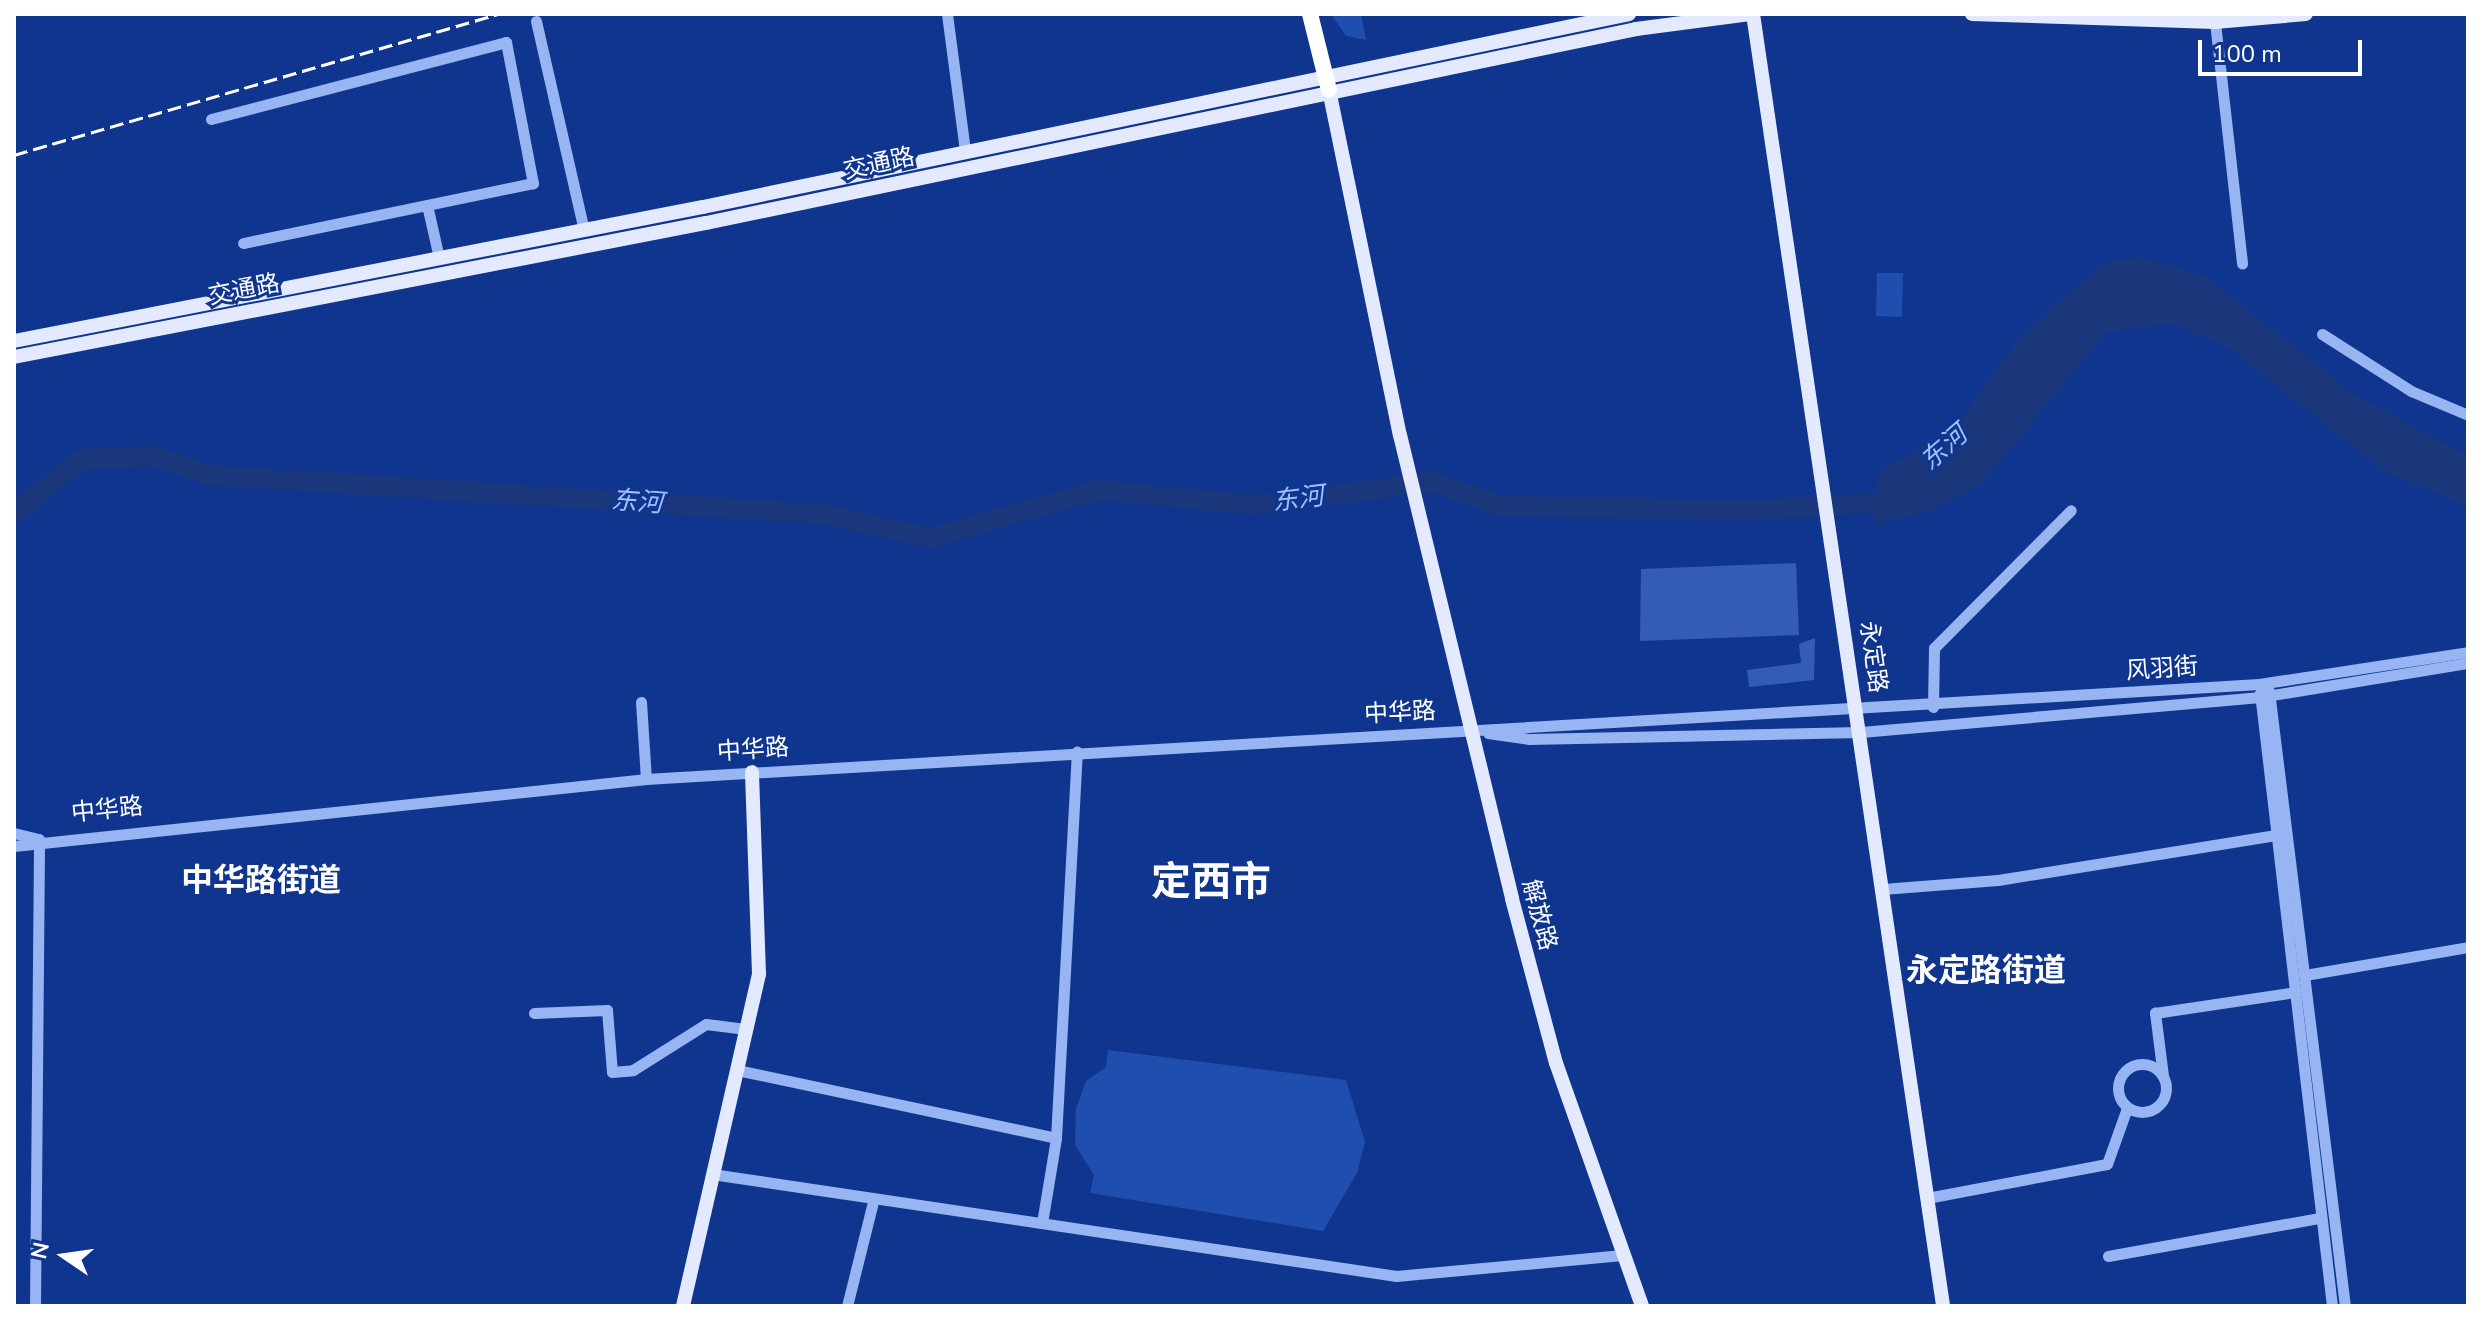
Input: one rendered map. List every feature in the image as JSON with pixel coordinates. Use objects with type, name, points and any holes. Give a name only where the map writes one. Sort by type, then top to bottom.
[{"type":"highway","points":[[1310,14],[1327,82]]},
{"type":"main road","name":"交通路","points":[[14,357],[706,223],[1629,14]]},
{"type":"main road","name":"交通路","points":[[14,341],[1327,82],[1753,14]]},
{"type":"main road","name":"永定路","points":[[1753,14],[1836,551],[1943,1306]]},
{"type":"main road","points":[[1972,14],[2215,22],[2306,14]]},
{"type":"main road","name":"解放路","points":[[1327,82],[1400,435],[1471,731],[1556,1063],[1642,1306]]},
{"type":"main road","points":[[683,1306],[761,955],[752,772]]},
{"type":"street","points":[[947,14],[965,151]]},
{"type":"street","points":[[536,21],[584,230]]},
{"type":"street","points":[[2215,22],[2242,263]]},
{"type":"street","points":[[211,119],[506,42],[533,183],[243,243]]},
{"type":"street","points":[[427,205],[439,258]]},
{"type":"street","points":[[2322,334],[2411,391],[2468,415]]},
{"type":"street","points":[[1933,707],[1934,648],[2071,510]]},
{"type":"street","name":"风羽街","points":[[1858,709],[2264,690],[2468,652]]},
{"type":"street","name":"风羽街","points":[[1861,732],[2264,690],[2468,663]]},
{"type":"street","points":[[2264,690],[2277,835],[2332,1306]]},
{"type":"street","points":[[2264,690],[2305,975],[2345,1306]]},
{"type":"street","points":[[641,702],[646,779]]},
{"type":"street","name":"中华路","points":[[14,846],[39,839],[646,779],[1858,709]]},
{"type":"street","name":"中华路","points":[[1471,731],[1529,739],[1861,732]]},
{"type":"street","points":[[1042,1223],[1056,1138],[1077,752]]},
{"type":"street","name":"中华路","points":[[14,833],[39,839]]},
{"type":"street","points":[[1883,889],[1998,880],[2277,835]]},
{"type":"street","points":[[35,1306],[39,839]]},
{"type":"street","points":[[2305,975],[2468,947]]},
{"type":"street","points":[[2127,1108],[2154,1110],[2165,1095],[2155,1013],[2296,992]]},
{"type":"street","points":[[534,1013],[607,1010],[612,1072],[633,1070],[706,1024],[746,1029]]},
{"type":"street","points":[[2127,1108],[2117,1091],[2122,1073],[2139,1064],[2163,1076]]},
{"type":"street","points":[[737,1070],[1056,1138]]},
{"type":"street","points":[[1927,1198],[2107,1164],[2127,1108]]},
{"type":"street","points":[[712,1174],[1396,1276],[1622,1255]]},
{"type":"street","points":[[847,1306],[874,1198]]},
{"type":"street","points":[[2108,1256],[2320,1218]]},
{"type":"shaded area","points":[[1331,14],[1361,14],[1366,40],[1346,36]]},
{"type":"shaded area","points":[[1877,273],[1903,273],[1902,317],[1876,316]]},
{"type":"shaded area","points":[[1108,1050],[1346,1080],[1365,1142],[1357,1173],[1323,1231],[1090,1193],[1094,1175],[1075,1145],[1076,1109],[1086,1081],[1106,1067]]},
{"type":"water","points":[[2143,257],[2206,277],[2355,395],[2468,456],[2468,506],[2387,473],[2229,348],[2170,323],[2105,333],[1981,485],[1928,512],[1874,524],[1878,472],[1955,428],[2017,340],[2073,288],[2106,262]]},
{"type":"building","points":[[1796,563],[1799,635],[1640,641],[1641,569]]},
{"type":"building","points":[[1815,638],[1814,680],[1749,687],[1747,670],[1801,663],[1799,644]]},
{"type":"waterway","name":"东河","points":[[14,514],[81,459],[154,456],[208,475],[825,514],[929,538],[1099,490],[1254,505],[1433,482],[1501,506],[1746,510],[1881,503],[1898,488]]},
{"type":"railway","points":[[14,155],[498,14]]},
{"type":"district","name":"中华路街道","points":[[261,881]]},
{"type":"district","name":"定西市","points":[[1211,882]]},
{"type":"district","name":"永定路街道","points":[[1986,971]]}]
